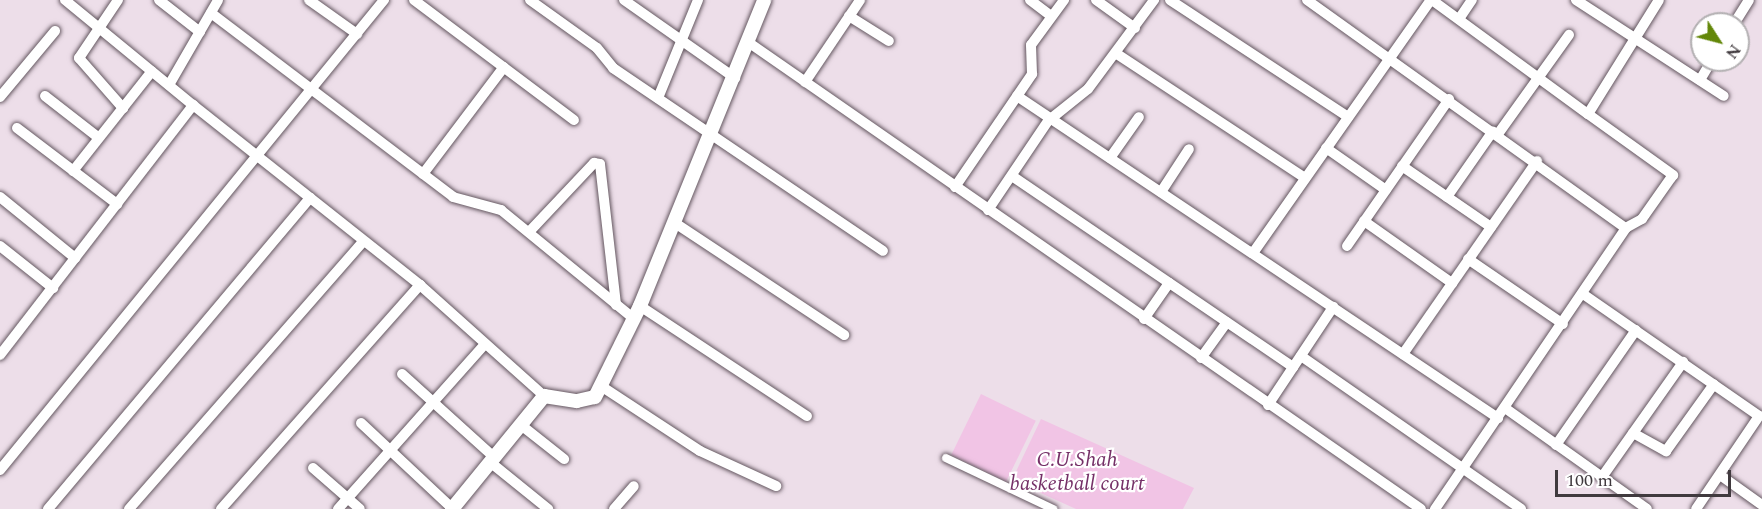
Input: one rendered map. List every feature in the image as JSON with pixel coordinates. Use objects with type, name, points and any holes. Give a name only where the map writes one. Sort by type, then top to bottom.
[{"type":"street","points":[[65,0],[420,285],[544,396],[588,401],[601,387],[640,306],[735,78],[764,0]]},
{"type":"street","points":[[118,0],[79,60],[123,108]]},
{"type":"street","points":[[159,0],[200,32]]},
{"type":"street","points":[[169,85],[218,0]]},
{"type":"street","points":[[309,0],[357,34]]},
{"type":"street","points":[[0,470],[384,0]]},
{"type":"street","points":[[414,0],[574,120]]},
{"type":"street","points":[[530,0],[658,98],[883,251]]},
{"type":"street","points":[[624,0],[735,78]]},
{"type":"street","points":[[658,98],[698,0]]},
{"type":"street","points":[[806,82],[860,0]]},
{"type":"street","points":[[1030,0],[1051,16]]},
{"type":"street","points":[[955,187],[1032,74],[1031,45],[1064,0]]},
{"type":"street","points":[[1096,0],[1135,28]]},
{"type":"street","points":[[988,210],[1051,119],[1080,96],[1117,54],[1154,0]]},
{"type":"street","points":[[1170,0],[1348,117]]},
{"type":"street","points":[[1307,0],[1537,161],[1626,228]]},
{"type":"street","points":[[1253,254],[1389,57],[1432,0],[1673,175],[1642,219],[1626,228],[1563,324],[1435,509]]},
{"type":"street","points":[[1460,19],[1472,0]]},
{"type":"street","points":[[1588,114],[1659,0]]},
{"type":"street","points":[[1581,1],[1724,96]]},
{"type":"street","points":[[211,13],[459,201],[501,210],[634,319]]},
{"type":"street","points":[[849,16],[889,41]]},
{"type":"street","points":[[0,98],[55,31]]},
{"type":"street","points":[[1447,197],[1569,35]]},
{"type":"street","points":[[748,42],[1144,319],[1421,509]]},
{"type":"street","points":[[1117,54],[1305,178]]},
{"type":"street","points":[[423,174],[504,67]]},
{"type":"street","points":[[73,171],[152,71]]},
{"type":"street","points":[[1700,80],[1705,72]]},
{"type":"street","points":[[45,96],[99,138]]},
{"type":"street","points":[[1017,96],[1498,418]]},
{"type":"street","points":[[1347,246],[1449,99]]},
{"type":"street","points":[[2,349],[53,288],[193,105]]},
{"type":"street","points":[[1110,158],[1139,117]]},
{"type":"street","points":[[17,128],[117,204]]},
{"type":"street","points":[[1326,148],[1386,190]]},
{"type":"street","points":[[1161,192],[1189,149]]},
{"type":"street","points":[[1402,354],[1537,161]]},
{"type":"street","points":[[529,232],[594,163],[600,164],[616,305]]},
{"type":"street","points":[[1402,166],[1491,227]]},
{"type":"street","points":[[1012,176],[1293,367]]},
{"type":"street","points":[[0,197],[75,258]]},
{"type":"street","points":[[48,509],[310,198]]},
{"type":"street","points":[[1364,221],[1452,283]]},
{"type":"street","points":[[675,223],[844,335]]},
{"type":"street","points":[[129,509],[364,241]]},
{"type":"street","points":[[0,246],[53,288]]},
{"type":"street","points":[[1468,259],[1563,324]]},
{"type":"street","points":[[1144,319],[1169,283]]},
{"type":"street","points":[[221,509],[420,285]]},
{"type":"street","points":[[1583,294],[1757,413],[1760,423],[1696,509]]},
{"type":"street","points":[[640,306],[807,416]]},
{"type":"street","points":[[1268,405],[1333,307]]},
{"type":"street","points":[[1202,358],[1227,322]]},
{"type":"street","points":[[1556,445],[1636,330]]},
{"type":"street","points":[[338,509],[485,344]]},
{"type":"street","points":[[1301,356],[1521,509]]},
{"type":"street","points":[[1602,477],[1683,362]]},
{"type":"street","points":[[402,374],[492,460],[548,509]]},
{"type":"street","points":[[1633,432],[1666,451],[1714,384]]},
{"type":"street","points":[[601,387],[700,451],[776,486]]},
{"type":"street","points":[[361,423],[452,509],[544,396]]},
{"type":"street","points":[[1505,408],[1647,509]]},
{"type":"street","points":[[521,425],[564,459]]},
{"type":"street","points":[[946,458],[1053,509]]},
{"type":"street","points":[[313,468],[360,509]]},
{"type":"street","points":[[1720,475],[1762,505]]},
{"type":"street","points":[[614,509],[634,486]]},
{"type":"green space","points":[[981,394],[1036,421],[1006,482],[951,455]]},
{"type":"green space","name":"C.U.Shah basketball court","points":[[1041,419],[1194,488],[1183,509],[1076,509],[1012,480]]}]
